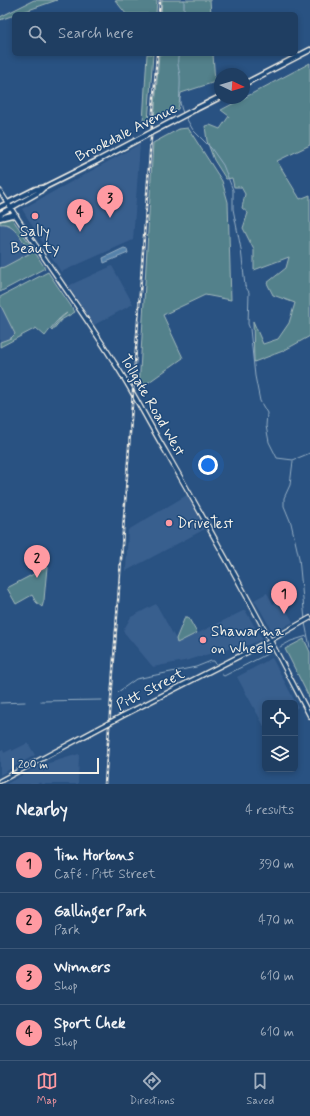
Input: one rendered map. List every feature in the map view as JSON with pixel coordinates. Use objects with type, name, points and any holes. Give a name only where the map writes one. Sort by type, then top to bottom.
[{"type":"main road","points":[[250,81],[310,50]]},
{"type":"main road","name":"Brookdale Avenue","points":[[0,214],[39,192],[43,188],[214,100]]},
{"type":"main road","name":"Brookdale Avenue","points":[[0,207],[36,189],[43,188]]},
{"type":"main road","points":[[0,218],[12,215],[16,216]]},
{"type":"street","name":"Tollgate Road West","points":[[0,191],[81,311],[121,374],[271,640],[310,716]]},
{"type":"street","name":"Pitt Street","points":[[0,781],[310,619]]},
{"type":"shaded area","points":[[140,144],[133,240],[61,272],[22,209]]},
{"type":"shaded area","points":[[8,221],[33,256],[0,273],[0,225]]},
{"type":"shaded area","points":[[124,248],[127,249],[128,253],[104,263],[103,258]]},
{"type":"shaded area","points":[[112,266],[133,304],[94,325],[68,286]]},
{"type":"shaded area","points":[[0,303],[16,338],[0,347]]},
{"type":"shaded area","points":[[187,495],[205,529],[126,571],[128,530]]},
{"type":"shaded area","points":[[267,593],[273,604],[281,600],[293,622],[273,633],[254,600]]},
{"type":"shaded area","points":[[156,604],[178,643],[245,610],[262,639],[249,645],[222,650],[189,660],[153,667],[123,631],[131,617]]},
{"type":"shaded area","points":[[272,658],[294,700],[262,700],[262,722],[237,677]]},
{"type":"shaded area","points":[[28,743],[35,755],[0,775],[0,750],[3,750],[4,753],[12,749],[12,751]]},
{"type":"shaded area","points":[[79,754],[78,784],[42,784],[41,782],[37,784],[6,784],[39,766]]},
{"type":"green space","points":[[34,0],[57,0],[23,12],[12,12],[12,16],[0,20],[0,17]]},
{"type":"green space","points":[[115,0],[157,0],[156,12],[124,12]]},
{"type":"green space","points":[[162,0],[210,0],[211,12],[161,12]]},
{"type":"green space","points":[[147,56],[153,56],[148,122],[143,122]]},
{"type":"green space","points":[[159,56],[213,56],[214,82],[181,93],[178,109],[154,120]]},
{"type":"green space","points":[[310,63],[310,145],[277,161],[300,199],[310,195],[310,336],[283,351],[254,362],[253,321],[263,344],[278,339],[289,323],[295,303],[273,295],[267,283],[286,268],[289,257],[254,270],[254,250],[243,228],[248,213],[242,208],[245,194],[241,187],[234,187],[232,178],[226,179],[214,160],[207,141],[205,126],[210,125],[220,129],[229,116],[221,110],[232,104],[250,104],[250,95]]},
{"type":"green space","points":[[188,128],[222,181],[228,202],[231,300],[205,295],[163,315],[183,358],[139,389],[153,143],[179,129]]},
{"type":"green space","points":[[11,217],[32,247],[27,247],[16,231],[9,225],[0,224],[0,221]]},
{"type":"green space","points":[[34,251],[45,268],[0,292],[0,268]]},
{"type":"green space","points":[[48,272],[75,312],[61,320],[52,331],[51,330],[60,319],[67,313],[61,317],[45,336],[36,328],[0,347],[0,342],[11,338],[15,334],[0,304],[0,297]]},
{"type":"green space","points":[[47,567],[42,607],[36,602],[32,595],[16,604],[7,588]]},
{"type":"green space","points":[[185,617],[188,617],[197,633],[177,643],[176,639]]},
{"type":"green space","points":[[304,639],[310,652],[310,699],[285,649]]},
{"type":"waterway","points":[[184,0],[184,12]]},
{"type":"waterway","points":[[178,56],[180,99],[183,113]]},
{"type":"waterway","points":[[185,116],[193,130],[211,148],[223,165],[233,190],[233,209],[241,249],[245,286],[249,292],[248,324],[250,329],[255,376],[260,401],[267,413],[266,426],[269,442],[277,458],[293,460],[310,453]]},
{"type":"waterway","points":[[293,461],[290,485],[284,498],[284,506],[291,523],[299,558],[305,620]]},
{"type":"waterway","points":[[305,623],[310,647]]},
{"type":"waterway","points":[[280,647],[291,641],[307,636]]},
{"type":"waterway","points":[[221,674],[224,676],[271,652]]},
{"type":"waterway","points":[[118,692],[136,679],[196,667],[211,661],[214,661],[216,664]]},
{"type":"waterway","points":[[41,701],[102,700]]},
{"type":"waterway","points":[[0,703],[25,702]]},
{"type":"railway","points":[[159,12],[160,0]]},
{"type":"railway","points":[[105,784],[157,56]]},
{"type":"place","name":"Sally Beauty","points":[[35,216]]},
{"type":"place","name":"Winners","points":[[110,218]]},
{"type":"place","name":"Sport Chek","points":[[80,232]]},
{"type":"place","name":"DriveTest","points":[[169,523]]},
{"type":"place","name":"Gallinger Park","points":[[37,578]]},
{"type":"place","name":"Tim Hortons","points":[[284,614]]},
{"type":"place","name":"Shawarma on Wheels","points":[[203,640]]}]
